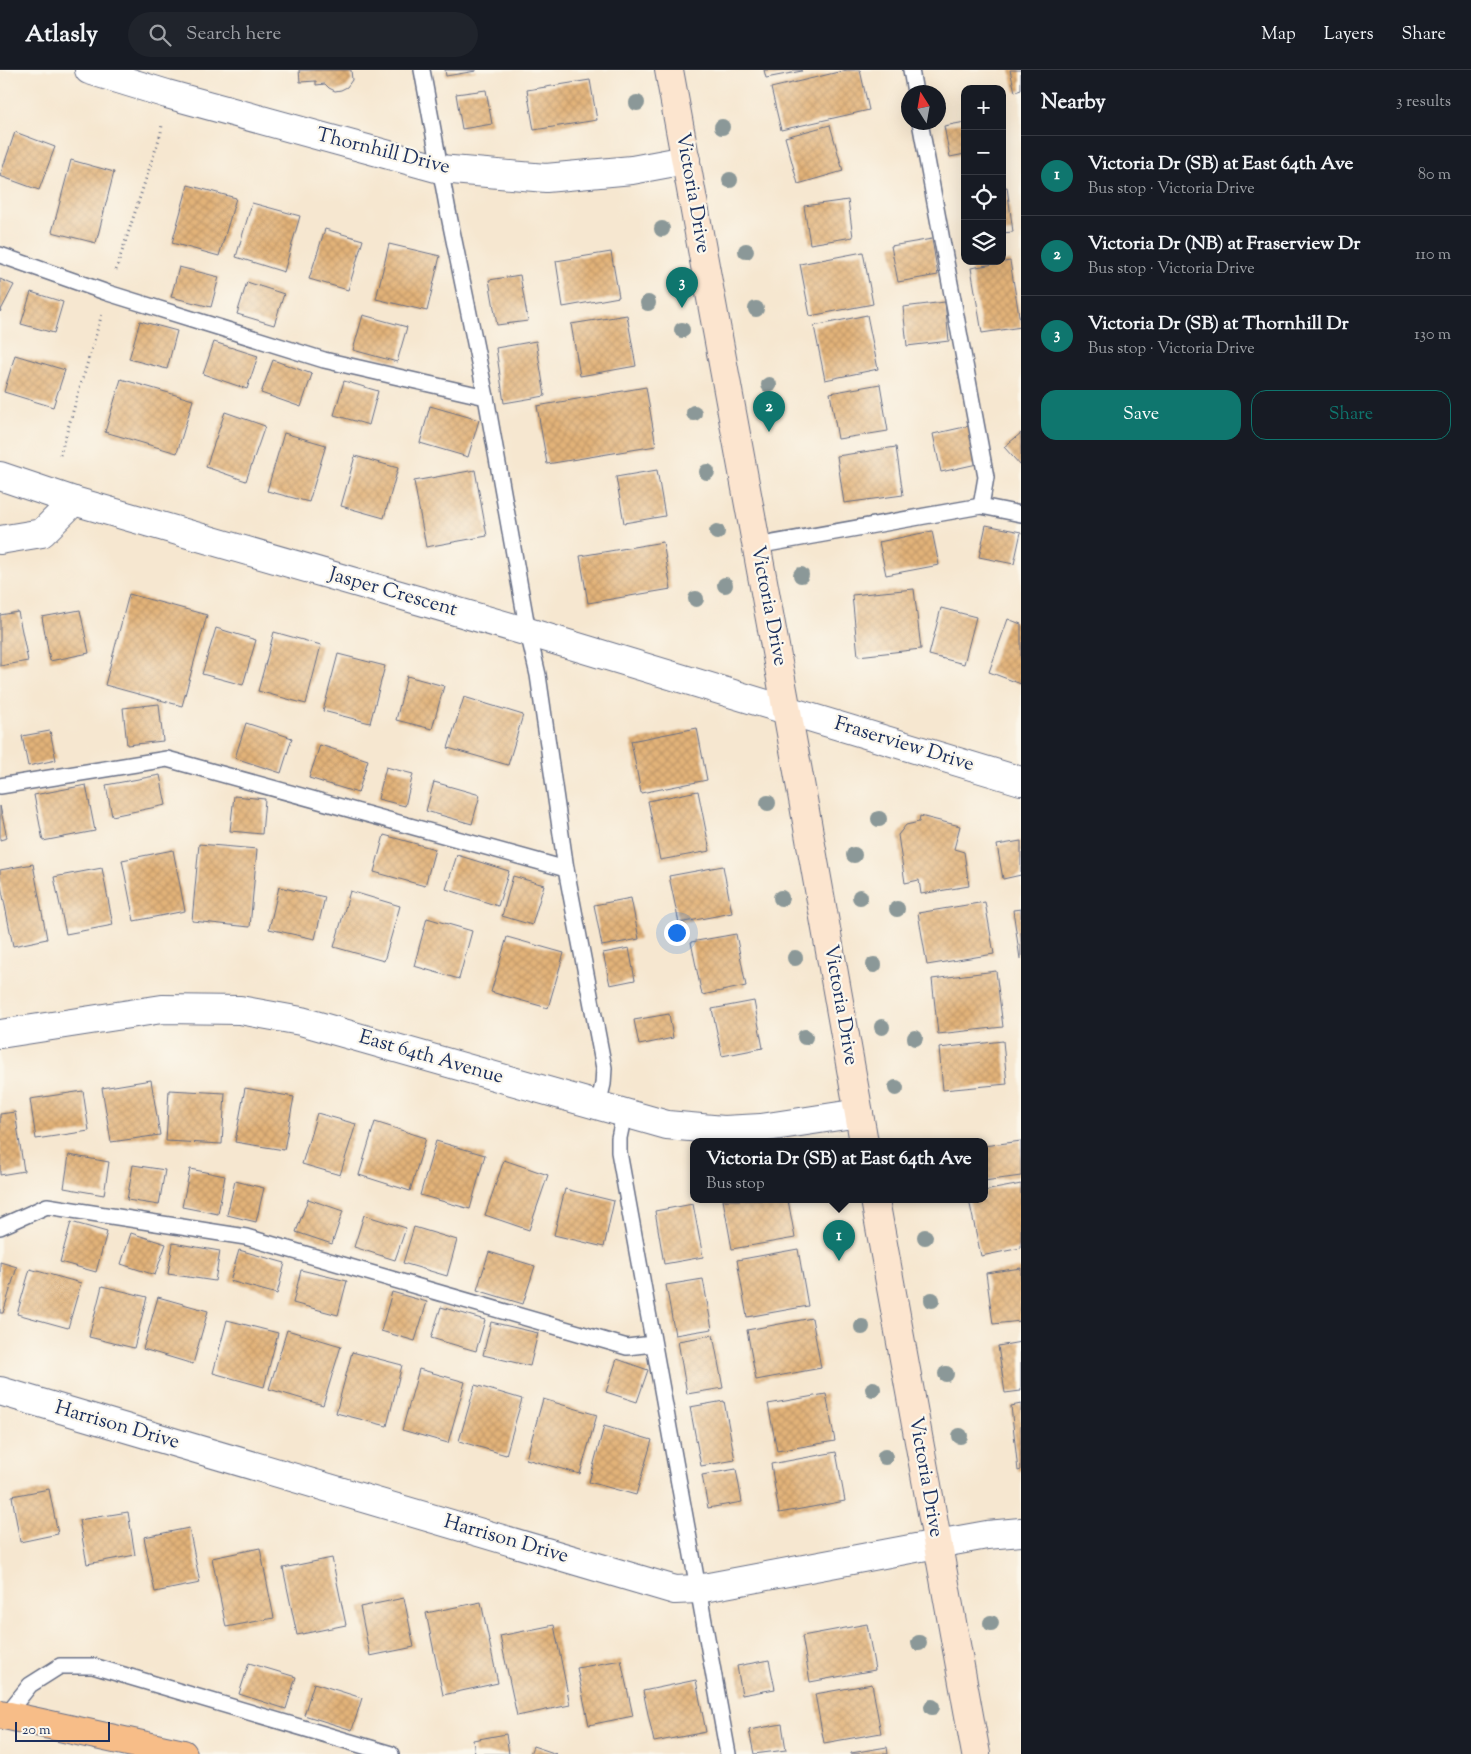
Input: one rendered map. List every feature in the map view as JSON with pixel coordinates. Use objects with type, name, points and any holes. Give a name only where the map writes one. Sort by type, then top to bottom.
[{"type":"main road","points":[[3,1715],[182,1754]]},
{"type":"street","name":"Thornhill Drive","points":[[89,70],[134,85],[440,169],[546,178],[632,170],[686,160]]},
{"type":"street","name":"Victoria Drive","points":[[669,70],[787,710],[863,1138]]},
{"type":"street","name":"Jasper Crescent","points":[[0,476],[74,501],[528,632],[787,710]]},
{"type":"street","points":[[0,540],[42,533],[74,501]]},
{"type":"street","name":"Fraserview Drive","points":[[787,710],[1021,781]]},
{"type":"street","name":"East 64th Avenue","points":[[0,1034],[162,1009],[240,1010],[301,1021],[667,1125],[724,1130],[762,1128],[859,1113]]},
{"type":"street","name":"Victoria Drive","points":[[876,1203],[976,1754]]},
{"type":"street","name":"Harrison Drive","points":[[0,1391],[675,1590],[698,1590],[937,1544],[1021,1532]]},
{"type":"lane","points":[[422,70],[486,397],[528,632],[538,675],[566,869],[604,1068],[603,1084],[598,1105]]},
{"type":"lane","points":[[911,70],[914,85]]},
{"type":"lane","points":[[921,130],[986,477],[981,506]]},
{"type":"lane","points":[[0,255],[108,293],[324,360],[486,397]]},
{"type":"lane","points":[[756,546],[981,506],[1021,514]]},
{"type":"lane","points":[[0,786],[167,759],[566,869]]},
{"type":"lane","points":[[624,1114],[618,1138],[619,1152],[728,1754]]},
{"type":"lane","points":[[0,1227],[47,1206],[246,1237],[627,1347],[653,1344]]},
{"type":"lane","points":[[3,1715],[30,1685],[60,1666],[93,1666],[391,1754]]},
{"type":"building","points":[[299,70],[351,70],[352,80],[347,87],[335,91],[325,84],[316,85],[316,81],[300,82]]},
{"type":"building","points":[[445,70],[476,70],[476,71],[446,76]]},
{"type":"building","points":[[764,70],[801,70],[802,71],[766,78]]},
{"type":"building","points":[[847,70],[860,70],[869,110],[781,130],[771,88]]},
{"type":"building","points":[[1010,70],[1021,70],[1021,90],[1015,92]]},
{"type":"building","points":[[590,80],[597,120],[534,130],[527,90]]},
{"type":"building","points":[[486,90],[492,124],[462,129],[456,94]]},
{"type":"building","points":[[961,123],[961,155],[950,157],[945,130],[946,126]]},
{"type":"building","points":[[830,125],[843,171],[798,184],[785,137]]},
{"type":"building","points":[[15,132],[55,147],[39,190],[0,176]]},
{"type":"building","points":[[71,160],[114,172],[96,243],[52,232]]},
{"type":"building","points":[[188,185],[236,198],[219,256],[172,243]]},
{"type":"building","points":[[1006,187],[1013,232],[1006,233],[1006,220]]},
{"type":"building","points":[[848,200],[853,237],[810,244],[804,206]]},
{"type":"building","points":[[252,203],[300,216],[284,272],[236,257]]},
{"type":"building","points":[[325,229],[363,240],[348,290],[309,279]]},
{"type":"building","points":[[932,239],[938,275],[898,282],[891,246]]},
{"type":"building","points":[[389,244],[440,256],[427,311],[376,299]]},
{"type":"building","points":[[611,252],[619,297],[563,307],[556,261]]},
{"type":"building","points":[[863,252],[873,304],[810,316],[800,264]]},
{"type":"building","points":[[1010,261],[1021,327],[982,333],[971,268],[988,265],[1006,265],[1006,262]]},
{"type":"building","points":[[179,267],[219,277],[211,307],[171,297]]},
{"type":"building","points":[[520,275],[528,321],[497,325],[489,280]]},
{"type":"building","points":[[0,279],[14,285],[0,312]]},
{"type":"building","points":[[247,282],[284,294],[274,325],[237,314]]},
{"type":"building","points":[[31,292],[63,302],[54,333],[21,324]]},
{"type":"building","points":[[945,302],[949,341],[907,346],[903,307]]},
{"type":"building","points":[[363,315],[407,327],[397,362],[353,350]]},
{"type":"building","points":[[627,315],[636,366],[580,376],[571,324]]},
{"type":"building","points":[[867,315],[878,369],[825,380],[814,326]]},
{"type":"building","points":[[140,321],[177,331],[167,369],[129,359]]},
{"type":"building","points":[[536,341],[545,396],[504,403],[496,348]]},
{"type":"building","points":[[214,342],[258,356],[247,389],[203,374]]},
{"type":"building","points":[[15,355],[65,370],[53,407],[4,392]]},
{"type":"building","points":[[273,360],[312,374],[301,407],[261,393]]},
{"type":"building","points":[[121,379],[193,400],[177,453],[105,432]]},
{"type":"building","points":[[344,381],[378,391],[369,425],[334,415]]},
{"type":"building","points":[[880,384],[888,431],[838,439],[830,393]]},
{"type":"building","points":[[646,387],[656,446],[547,464],[537,406]]},
{"type":"building","points":[[430,406],[479,420],[468,457],[420,443]]},
{"type":"building","points":[[225,412],[265,426],[246,481],[206,467]]},
{"type":"building","points":[[969,426],[977,464],[941,472],[933,434]]},
{"type":"building","points":[[284,433],[326,445],[309,502],[267,491]]},
{"type":"building","points":[[1021,433],[1021,466],[1004,447]]},
{"type":"building","points":[[896,447],[903,495],[844,503],[837,456]]},
{"type":"building","points":[[355,456],[398,468],[384,518],[341,506]]},
{"type":"building","points":[[475,470],[487,536],[426,547],[414,481]]},
{"type":"building","points":[[657,470],[665,516],[624,523],[616,477]]},
{"type":"building","points":[[986,525],[1021,532],[1014,564],[979,557]]},
{"type":"building","points":[[932,531],[939,565],[886,575],[879,542]]},
{"type":"building","points":[[663,542],[671,589],[588,603],[580,556]]},
{"type":"building","points":[[914,589],[921,649],[858,656],[852,595]]},
{"type":"building","points":[[129,594],[207,615],[182,706],[105,685]]},
{"type":"building","points":[[941,608],[976,617],[964,664],[929,655]]},
{"type":"building","points":[[80,610],[89,653],[50,661],[42,617]]},
{"type":"building","points":[[18,612],[28,661],[0,666],[0,615]]},
{"type":"building","points":[[1008,619],[1021,624],[1021,684],[989,672]]},
{"type":"building","points":[[216,628],[256,640],[243,685],[202,674]]},
{"type":"building","points":[[274,632],[321,645],[306,704],[258,691]]},
{"type":"building","points":[[338,654],[385,666],[370,723],[323,711]]},
{"type":"building","points":[[407,676],[444,686],[432,729],[396,720]]},
{"type":"building","points":[[464,697],[523,715],[508,765],[448,748]]},
{"type":"building","points":[[159,704],[163,741],[127,745],[123,708]]},
{"type":"building","points":[[246,723],[292,738],[281,773],[235,758]]},
{"type":"building","points":[[697,728],[707,780],[641,793],[631,741]]},
{"type":"building","points":[[50,731],[56,760],[28,766],[22,736]]},
{"type":"building","points":[[320,745],[368,760],[358,793],[309,778]]},
{"type":"building","points":[[386,767],[413,774],[405,806],[378,799]]},
{"type":"building","points":[[160,775],[166,805],[112,816],[106,785]]},
{"type":"building","points":[[434,782],[480,795],[472,824],[426,811]]},
{"type":"building","points":[[86,785],[95,831],[43,841],[34,795]]},
{"type":"building","points":[[698,791],[710,851],[660,860],[648,801]]},
{"type":"building","points":[[234,796],[265,799],[262,834],[230,831]]},
{"type":"building","points":[[0,806],[7,838],[0,840]]},
{"type":"building","points":[[920,816],[960,826],[954,849],[964,852],[969,886],[921,894],[919,880],[905,883],[898,835],[906,825],[919,822]]},
{"type":"building","points":[[384,835],[435,849],[425,886],[374,872]]},
{"type":"building","points":[[1021,841],[1021,875],[1003,879],[997,845]]},
{"type":"building","points":[[199,844],[257,849],[250,927],[192,921]]},
{"type":"building","points":[[173,850],[185,911],[134,921],[122,860]]},
{"type":"building","points":[[457,855],[509,871],[498,906],[446,889]]},
{"type":"building","points":[[33,864],[47,939],[13,946],[0,881],[0,870]]},
{"type":"building","points":[[723,866],[732,913],[679,923],[669,876]]},
{"type":"building","points":[[102,868],[113,925],[66,934],[54,877]]},
{"type":"building","points":[[513,876],[544,885],[532,925],[502,916]]},
{"type":"building","points":[[279,887],[325,897],[315,939],[269,929]]},
{"type":"building","points":[[350,891],[400,906],[384,961],[334,947]]},
{"type":"building","points":[[631,898],[639,939],[602,946],[594,905]]},
{"type":"building","points":[[985,902],[994,954],[927,965],[918,913]]},
{"type":"building","points":[[1021,909],[1021,959],[1020,959],[1013,910]]},
{"type":"building","points":[[427,918],[472,931],[459,979],[414,966]]},
{"type":"building","points":[[736,934],[746,986],[702,995],[691,942]]},
{"type":"building","points":[[507,937],[564,953],[548,1008],[491,992]]},
{"type":"building","points":[[629,948],[635,980],[610,985],[603,953]]},
{"type":"building","points":[[996,971],[1003,1027],[938,1034],[932,979]]},
{"type":"building","points":[[754,1001],[763,1048],[722,1056],[712,1009]]},
{"type":"building","points":[[669,1014],[673,1038],[639,1045],[634,1020]]},
{"type":"building","points":[[1003,1041],[1007,1084],[943,1090],[939,1048]]},
{"type":"building","points":[[151,1080],[160,1135],[111,1142],[102,1088]]},
{"type":"building","points":[[245,1088],[294,1097],[284,1150],[235,1142]]},
{"type":"building","points":[[169,1090],[225,1093],[222,1144],[166,1141]]},
{"type":"building","points":[[83,1091],[89,1131],[36,1139],[30,1099]]},
{"type":"building","points":[[15,1112],[24,1171],[0,1175],[0,1114]]},
{"type":"building","points":[[317,1113],[356,1124],[340,1175],[302,1164]]},
{"type":"building","points":[[375,1122],[426,1138],[410,1191],[359,1175]]},
{"type":"building","points":[[436,1141],[485,1155],[470,1209],[420,1195]]},
{"type":"building","points":[[1021,1141],[1021,1176],[988,1180],[988,1145]]},
{"type":"building","points":[[69,1155],[109,1162],[104,1195],[64,1188]]},
{"type":"building","points":[[504,1160],[548,1175],[529,1230],[485,1215]]},
{"type":"building","points":[[133,1165],[165,1170],[159,1205],[127,1200]]},
{"type":"building","points":[[190,1169],[225,1176],[218,1214],[182,1207]]},
{"type":"building","points":[[235,1181],[264,1188],[256,1222],[227,1215]]},
{"type":"building","points":[[1021,1184],[1021,1248],[981,1256],[970,1203],[988,1203],[988,1190]]},
{"type":"building","points":[[565,1189],[614,1201],[604,1247],[554,1235]]},
{"type":"building","points":[[308,1199],[343,1211],[332,1244],[296,1232]]},
{"type":"building","points":[[724,1203],[789,1203],[795,1238],[732,1249]]},
{"type":"building","points":[[693,1204],[703,1257],[664,1264],[655,1211]]},
{"type":"building","points":[[364,1215],[406,1228],[395,1260],[354,1247]]},
{"type":"building","points":[[71,1222],[107,1232],[96,1272],[60,1262]]},
{"type":"building","points":[[414,1227],[457,1240],[447,1276],[403,1263]]},
{"type":"building","points":[[131,1233],[166,1244],[155,1275],[121,1264]]},
{"type":"building","points":[[173,1243],[220,1251],[215,1281],[168,1274]]},
{"type":"building","points":[[798,1249],[808,1306],[747,1317],[737,1260]]},
{"type":"building","points":[[239,1250],[285,1263],[277,1294],[230,1281]]},
{"type":"building","points":[[489,1252],[535,1266],[523,1304],[477,1290]]},
{"type":"building","points":[[0,1262],[17,1267],[3,1313],[0,1313]]},
{"type":"building","points":[[1021,1268],[1021,1321],[993,1324],[986,1273]]},
{"type":"building","points":[[30,1269],[81,1283],[68,1328],[17,1314]]},
{"type":"building","points":[[301,1270],[347,1281],[338,1315],[293,1303]]},
{"type":"building","points":[[703,1279],[712,1329],[675,1335],[666,1285]]},
{"type":"building","points":[[102,1286],[147,1297],[134,1348],[89,1337]]},
{"type":"building","points":[[392,1292],[427,1302],[415,1341],[381,1331]]},
{"type":"building","points":[[158,1297],[208,1311],[193,1364],[143,1349]]},
{"type":"building","points":[[441,1307],[485,1320],[476,1351],[431,1338]]},
{"type":"building","points":[[812,1318],[821,1368],[756,1380],[747,1330]]},
{"type":"building","points":[[227,1320],[278,1333],[264,1387],[213,1373]]},
{"type":"building","points":[[491,1322],[538,1333],[530,1366],[483,1355]]},
{"type":"building","points":[[287,1330],[341,1346],[323,1405],[269,1389]]},
{"type":"building","points":[[713,1335],[723,1388],[687,1394],[678,1341]]},
{"type":"building","points":[[1021,1342],[1021,1391],[1005,1393],[998,1346]]},
{"type":"building","points":[[352,1352],[402,1365],[387,1426],[336,1413]]},
{"type":"building","points":[[617,1359],[648,1370],[637,1402],[606,1392]]},
{"type":"building","points":[[419,1369],[465,1382],[448,1443],[402,1430]]},
{"type":"building","points":[[475,1385],[522,1399],[506,1455],[459,1441]]},
{"type":"building","points":[[826,1394],[835,1441],[777,1451],[768,1404]]},
{"type":"building","points":[[543,1399],[597,1415],[580,1474],[526,1459]]},
{"type":"building","points":[[724,1401],[735,1460],[701,1466],[690,1407]]},
{"type":"building","points":[[1021,1404],[1021,1470],[1018,1471],[1011,1406]]},
{"type":"building","points":[[604,1426],[652,1440],[636,1495],[589,1482]]},
{"type":"building","points":[[836,1452],[845,1501],[779,1513],[771,1464]]},
{"type":"building","points":[[736,1469],[742,1502],[708,1508],[702,1475]]},
{"type":"building","points":[[49,1489],[58,1534],[20,1542],[12,1496]]},
{"type":"building","points":[[128,1512],[135,1555],[87,1564],[79,1520]]},
{"type":"building","points":[[189,1528],[200,1583],[155,1592],[144,1537]]},
{"type":"building","points":[[260,1548],[274,1618],[226,1627],[212,1558]]},
{"type":"building","points":[[332,1558],[346,1625],[297,1635],[283,1568]]},
{"type":"building","points":[[404,1598],[414,1647],[370,1656],[360,1607]]},
{"type":"building","points":[[481,1602],[498,1683],[443,1695],[426,1613]]},
{"type":"building","points":[[867,1624],[875,1670],[810,1682],[802,1636]]},
{"type":"building","points":[[554,1625],[570,1705],[517,1716],[500,1636]]},
{"type":"building","points":[[621,1660],[633,1716],[589,1725],[577,1668]]},
{"type":"building","points":[[769,1660],[775,1689],[742,1695],[737,1666]]},
{"type":"building","points":[[249,1663],[296,1677],[286,1709],[239,1694]]},
{"type":"building","points":[[696,1680],[706,1732],[654,1742],[643,1691]]},
{"type":"building","points":[[314,1683],[362,1698],[352,1730],[304,1715]]},
{"type":"building","points":[[872,1684],[881,1733],[824,1743],[815,1694]]},
{"type":"building","points":[[782,1724],[786,1750],[754,1754],[749,1730]]},
{"type":"building","points":[[506,1734],[509,1754],[475,1754],[473,1740]]},
{"type":"building","points":[[533,1746],[557,1754],[530,1754]]},
{"type":"building","points":[[887,1747],[888,1754],[851,1754],[851,1753]]},
{"type":"place","name":"Victoria Dr (SB) at Thornhill Dr","points":[[682,308]]},
{"type":"place","name":"Victoria Dr (NB) at Fraserview Dr","points":[[769,432]]},
{"type":"place","name":"Victoria Dr (SB) at East 64th Ave","points":[[839,1261]]}]
